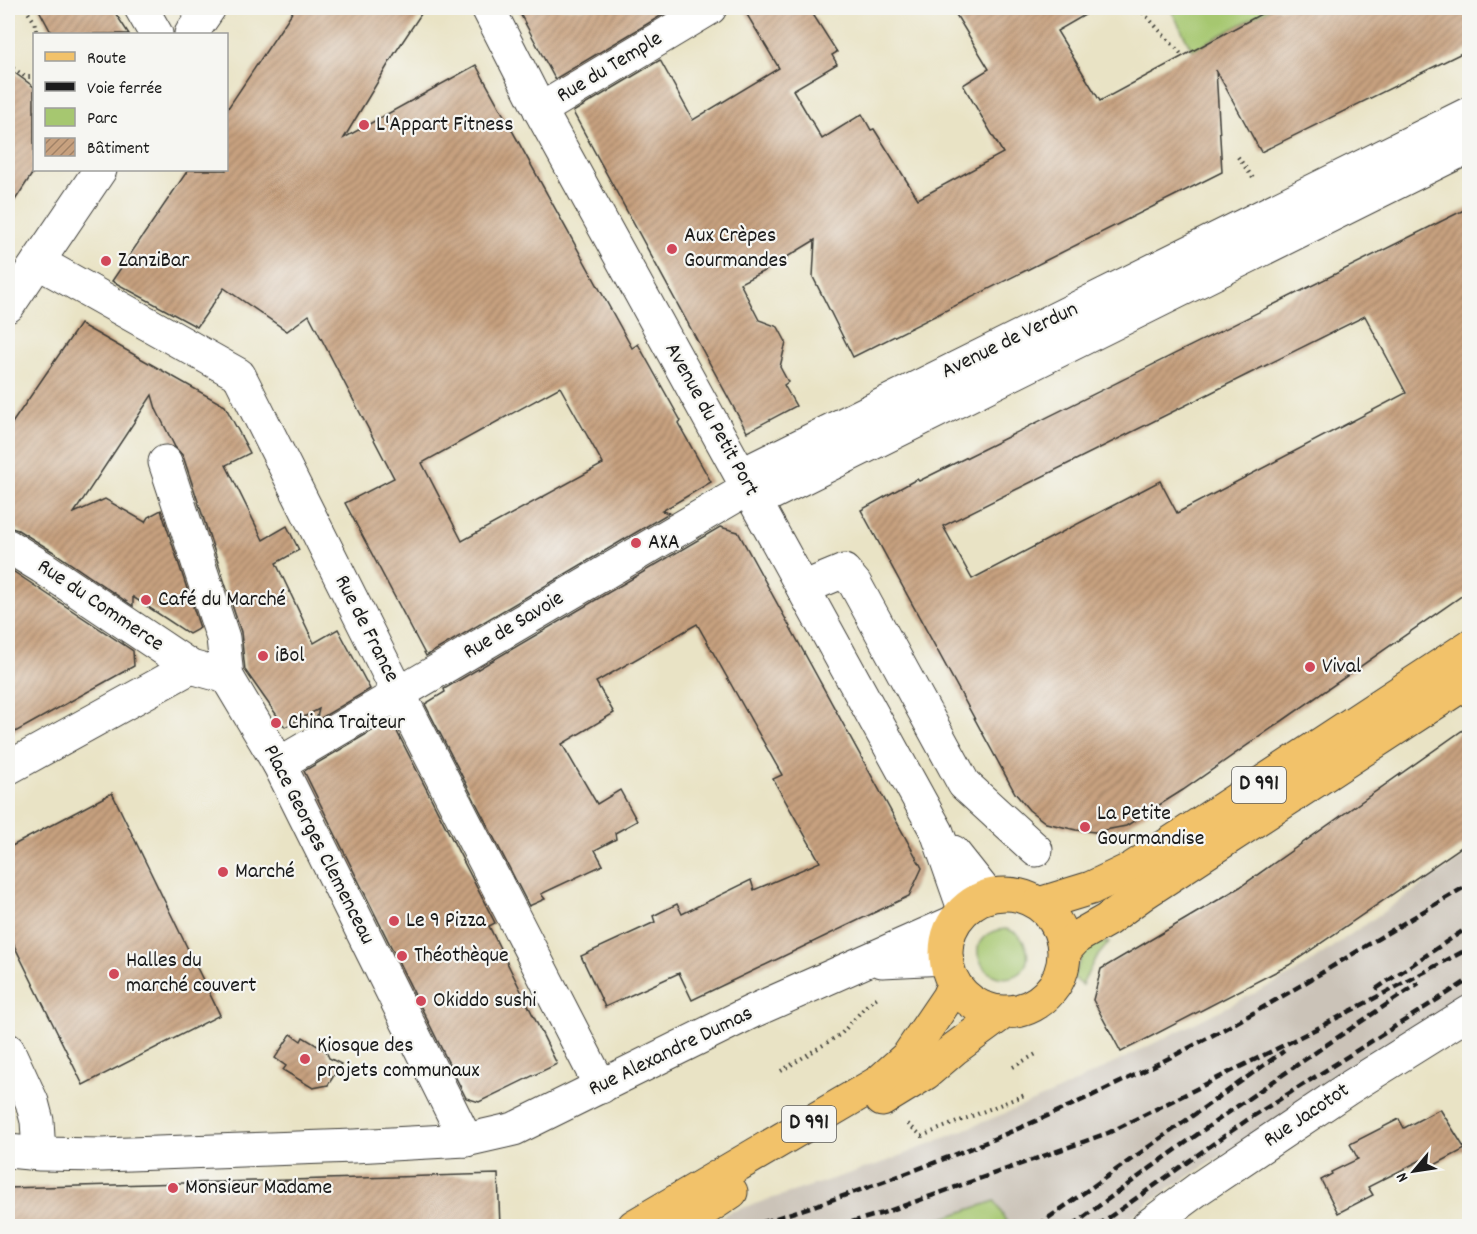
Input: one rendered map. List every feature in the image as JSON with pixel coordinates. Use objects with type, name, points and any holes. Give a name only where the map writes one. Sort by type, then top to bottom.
[{"type":"main road","name":"D 991","points":[[1039,904],[1092,888],[1131,869],[1470,646]]},
{"type":"main road","name":"D 991","points":[[1065,950],[1077,937],[1107,920],[1144,893],[1470,680]]},
{"type":"main road","points":[[1006,894],[1023,896],[1039,904],[1052,916],[1061,932],[1065,950],[1063,970],[1054,987],[1040,1002],[1023,1010],[1003,1013],[983,1009],[966,998],[950,971],[947,939],[969,909],[1006,894]]},
{"type":"main road","name":"D 991","points":[[677,1214],[896,1068],[908,1056],[948,996],[950,971]]},
{"type":"main road","name":"D 991","points":[[634,1227],[677,1214],[740,1186],[926,1073],[1003,1013]]},
{"type":"street","points":[[141,8],[155,33]]},
{"type":"street","points":[[192,33],[209,8]]},
{"type":"street","name":"Avenue du Petit Port","points":[[488,8],[540,110],[930,819],[969,909]]},
{"type":"street","name":"Rue du Temple","points":[[540,110],[710,8]]},
{"type":"street","name":"Avenue de Verdun","points":[[749,488],[1286,221],[1470,113]]},
{"type":"street","name":"Avenue de Verdun","points":[[1286,221],[1470,146]]},
{"type":"street","points":[[8,306],[99,171]]},
{"type":"street","name":"Rue de France","points":[[38,262],[240,375],[399,694],[601,1087]]},
{"type":"street","points":[[8,768],[191,667],[228,677],[223,638],[165,462]]},
{"type":"street","name":"Rue de Savoie","points":[[279,764],[749,488]]},
{"type":"street","name":"Rue du Commerce","points":[[8,546],[191,667]]},
{"type":"street","points":[[803,588],[844,571],[855,584],[964,784],[1036,850]]},
{"type":"street","name":"Place Georges Clemenceau","points":[[228,677],[279,764],[472,1138]]},
{"type":"street","points":[[930,819],[964,784]]},
{"type":"street","name":"Rue Alexandre Dumas","points":[[472,1138],[514,1129],[751,1012],[863,963],[969,909]]},
{"type":"street","name":"Rue Alexandre Dumas","points":[[863,963],[903,959],[950,971]]},
{"type":"street","name":"Rue Jacotot","points":[[1148,1227],[1198,1190],[1338,1095],[1470,1012]]},
{"type":"street","points":[[8,1050],[37,1121],[23,1152],[102,1155],[354,1146],[472,1138]]},
{"type":"path","points":[[25,8],[34,21],[37,33]]},
{"type":"path","points":[[1139,8],[1183,56]]},
{"type":"path","points":[[8,64],[26,77],[33,77]]},
{"type":"path","points":[[781,1071],[841,1034],[866,1006],[898,981],[903,959]]},
{"type":"path","points":[[1013,1067],[1036,1054]]},
{"type":"path","points":[[908,1124],[922,1136],[1027,1094]]},
{"type":"shaded area","points":[[1469,853],[1469,996],[1151,1201],[1120,1226],[1003,1226],[1007,1223],[995,1202],[919,1226],[708,1226],[727,1213],[885,1162],[1052,1094],[1293,974]]},
{"type":"green space","points":[[1170,8],[1272,8],[1192,50]]},
{"type":"green space","points":[[1006,929],[1021,937],[1027,955],[1026,964],[1021,972],[1003,978],[985,969],[979,958],[978,946],[984,937],[994,931]]},
{"type":"green space","points":[[1109,942],[1094,961],[1082,985],[1073,977],[1088,943]]},
{"type":"green space","points":[[995,1201],[1007,1223],[1003,1226],[919,1226]]},
{"type":"building","points":[[38,8],[112,8],[128,33],[51,33]]},
{"type":"building","points":[[295,8],[425,8],[344,138],[476,65],[632,348],[638,344],[681,421],[678,423],[711,482],[662,511],[669,513],[426,656],[345,503],[394,478],[309,315],[287,331],[224,288],[197,327],[112,281],[187,171],[228,171],[228,108]],"holes":[[[560,387],[603,464],[462,541],[422,463]]]},
{"type":"building","points":[[517,8],[674,8],[555,79]]},
{"type":"building","points":[[743,8],[809,8],[837,52],[832,55],[837,64],[793,90],[822,139],[862,114],[918,199],[1003,153],[963,85],[989,69],[952,8],[1097,8],[1057,31],[1100,101],[1272,8],[1470,8],[1470,49],[1261,152],[1216,70],[1222,172],[853,357],[813,277],[815,240],[740,283],[759,320],[778,327],[786,342],[780,367],[788,382],[784,385],[796,406],[747,432],[573,112],[660,60],[693,120],[779,68]]},
{"type":"building","points":[[8,68],[33,86],[34,171],[8,211]]},
{"type":"building","points":[[1470,207],[1470,590],[1183,790],[1126,826],[1095,832],[1046,823],[1029,810],[1015,793],[861,510],[917,479],[919,481]],"holes":[[[1365,316],[1406,393],[1177,513],[1160,481],[972,579],[943,526]]]},
{"type":"building","points":[[80,324],[225,406],[250,453],[226,465],[263,540],[287,526],[299,550],[276,563],[314,643],[338,629],[370,689],[316,721],[319,709],[285,727],[245,670],[241,632],[183,456],[175,447],[156,409],[152,395],[74,513],[105,499],[145,522],[148,517],[161,510],[200,628],[189,634],[133,597],[133,606],[52,551],[18,530],[8,527],[8,429]]},
{"type":"building","points":[[720,527],[738,532],[922,868],[909,896],[692,1000],[679,973],[605,1007],[581,956],[655,922],[653,916],[677,904],[682,914],[751,880],[754,890],[820,862],[773,779],[782,775],[697,624],[596,682],[614,713],[562,744],[597,804],[620,790],[637,821],[615,833],[616,839],[595,850],[603,865],[541,894],[545,899],[529,906],[425,704],[445,692],[444,689]]},
{"type":"building","points":[[8,568],[133,651],[134,666],[8,736]]},
{"type":"building","points":[[387,722],[389,726],[393,724],[495,923],[489,926],[557,1064],[479,1102],[466,1098],[304,771]]},
{"type":"building","points":[[1470,725],[1470,841],[1289,965],[1121,1052],[1093,1000],[1101,969],[1240,887]]},
{"type":"building","name":"Halles du marché couvert","points":[[112,793],[220,1015],[83,1085],[8,933],[8,848]]},
{"type":"building","name":"Kiosque des projets communaux","points":[[291,1034],[301,1041],[303,1037],[326,1051],[329,1058],[341,1064],[328,1085],[313,1088],[283,1070],[286,1066],[275,1058]]},
{"type":"building","points":[[1440,1109],[1465,1149],[1427,1169],[1421,1160],[1368,1187],[1373,1195],[1338,1213],[1321,1180],[1332,1174],[1331,1172],[1358,1159],[1350,1144],[1399,1119],[1404,1128]]},
{"type":"building","points":[[498,1174],[500,1227],[8,1227],[8,1188]]},
{"type":"railway","points":[[750,1226],[945,1159],[1133,1076],[1255,1012],[1470,884]]},
{"type":"railway","points":[[1376,989],[1470,926]]},
{"type":"railway","points":[[838,1226],[883,1213],[1108,1133],[1318,1028],[1470,948]]},
{"type":"railway","points":[[1097,1226],[1247,1120],[1470,979]]},
{"type":"railway","points":[[1072,1226],[1244,1102],[1419,983]]},
{"type":"railway","points":[[1037,1226],[1284,1051]]},
{"type":"place","name":"L'Appart Fitness","points":[[364,125]]},
{"type":"place","name":"Aux Crèpes Gourmandes","points":[[672,249]]},
{"type":"place","name":"ZanziBar","points":[[106,261]]},
{"type":"place","name":"AXA","points":[[636,543]]},
{"type":"place","name":"Café du Marché","points":[[146,600]]},
{"type":"place","name":"iBol","points":[[263,656]]},
{"type":"place","name":"Vival","points":[[1310,667]]},
{"type":"place","name":"China Traiteur","points":[[276,723]]},
{"type":"place","name":"La Petite Gourmandise","points":[[1085,827]]},
{"type":"place","name":"Marché","points":[[223,872]]},
{"type":"place","name":"Le 9 Pizza","points":[[394,921]]},
{"type":"place","name":"Théothèque","points":[[402,956]]},
{"type":"place","name":"Halles du marché couvert","points":[[114,974]]},
{"type":"place","name":"Okiddo sushi","points":[[421,1001]]},
{"type":"place","name":"Kiosque des projets communaux","points":[[305,1059]]},
{"type":"place","name":"Monsieur Madame","points":[[173,1188]]}]
